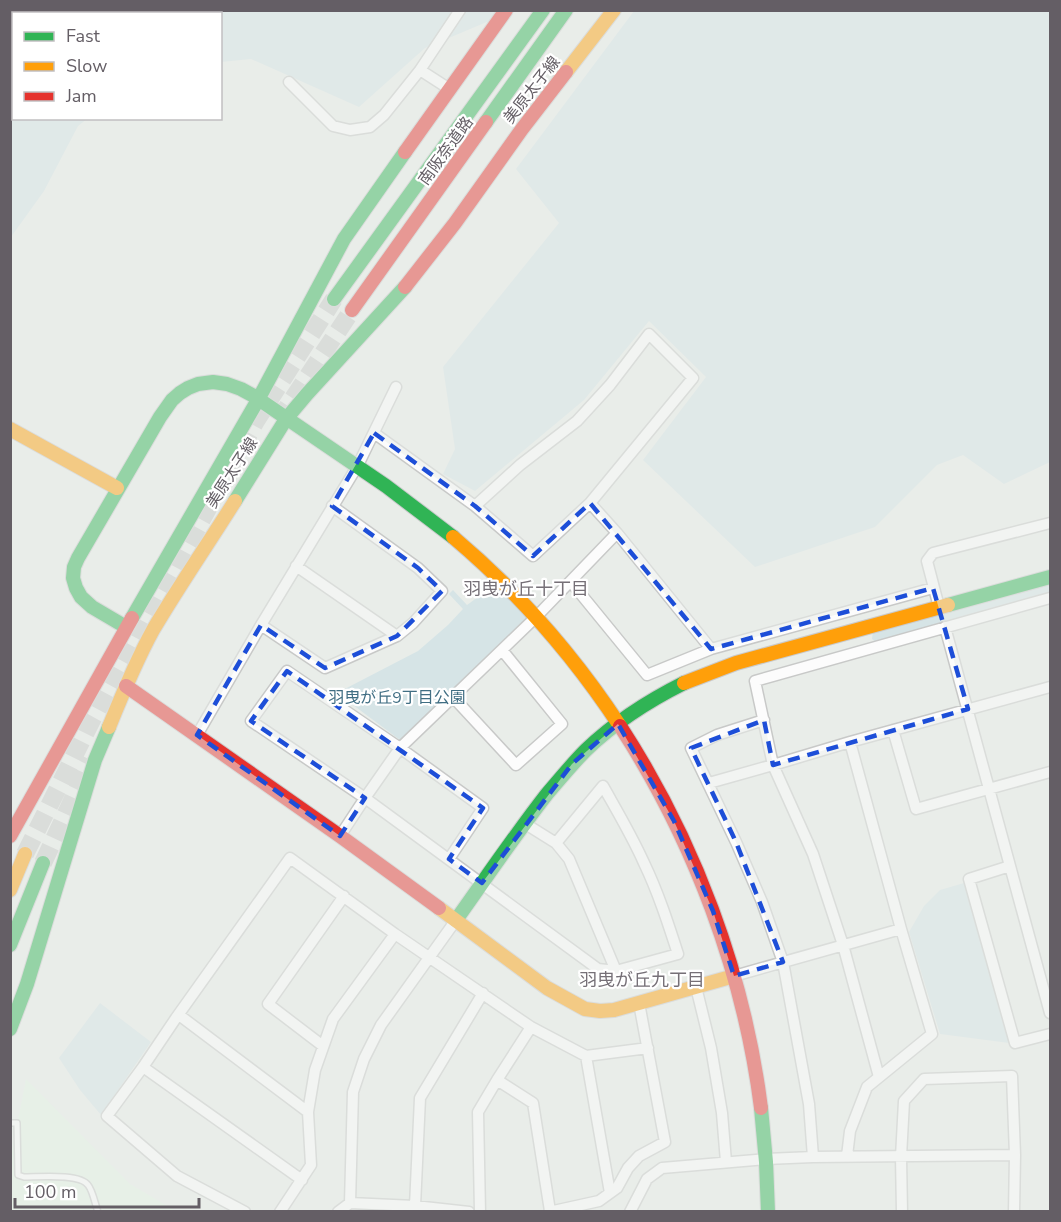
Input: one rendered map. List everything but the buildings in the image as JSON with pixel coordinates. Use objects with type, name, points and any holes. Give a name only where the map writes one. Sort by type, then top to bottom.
[{"type":"main road","name":"美原太子線","points":[[10,836],[126,627],[259,398],[344,239],[506,10]]},
{"type":"main road","name":"南阪奈道路","points":[[334,299],[543,10]]},
{"type":"main road","name":"南阪奈道路","points":[[352,310],[566,10]]},
{"type":"main road","name":"美原太子線","points":[[10,1029],[27,984],[95,760],[152,632],[286,419],[396,298],[614,10]]},
{"type":"main road","points":[[126,627],[83,600],[74,587],[73,566],[168,405],[186,388],[199,384],[221,382],[259,398],[286,419],[358,465],[433,520],[465,547],[536,617],[593,688],[633,747],[674,821],[713,911],[734,976],[757,1082],[766,1159],[768,1212]]},
{"type":"main road","points":[[10,429],[117,488]]},
{"type":"main road","points":[[456,920],[524,824],[572,764],[618,724],[664,693],[695,678],[736,663],[1050,577]]},
{"type":"main road","points":[[126,686],[340,836],[547,988],[585,1009],[614,1010],[734,976]]},
{"type":"main road","points":[[10,890],[25,854]]},
{"type":"main road","points":[[10,945],[43,863]]},
{"type":"street","points":[[290,82],[333,126],[350,130],[370,127],[384,115],[420,70],[460,10]]},
{"type":"street","points":[[420,70],[451,90]]},
{"type":"street","points":[[374,434],[475,506],[533,556],[590,503],[693,378],[649,334],[610,385],[577,421],[520,465],[475,506]]},
{"type":"street","points":[[197,735],[358,465],[396,387]]},
{"type":"street","points":[[590,503],[711,649]]},
{"type":"street","points":[[261,625],[325,668],[397,636],[413,623],[442,591],[418,568],[332,506]]},
{"type":"street","points":[[939,607],[927,561],[933,553],[1050,524]]},
{"type":"street","points":[[340,836],[400,748],[536,617],[617,533]]},
{"type":"street","points":[[296,566],[397,636]]},
{"type":"street","points":[[571,582],[647,675],[711,649],[933,588]]},
{"type":"street","points":[[879,1077],[843,945],[813,854],[773,765],[755,681],[1050,598]]},
{"type":"street","points":[[866,627],[871,648]]},
{"type":"street","points":[[945,627],[1050,1013]]},
{"type":"street","points":[[453,697],[516,765],[562,724],[502,650]]},
{"type":"street","points":[[448,859],[483,808],[400,748],[286,671],[250,721],[364,798],[598,969],[616,971],[678,954],[645,865],[603,786],[556,843]]},
{"type":"street","points":[[709,783],[1050,687]]},
{"type":"street","points":[[764,720],[717,735],[691,748],[762,902],[783,962],[808,1104],[813,1157]]},
{"type":"street","points":[[893,730],[916,809],[1050,772]]},
{"type":"street","points":[[847,1156],[850,1131],[867,1087],[932,1034],[850,742]]},
{"type":"street","points":[[524,824],[556,843],[569,859],[616,971]]},
{"type":"street","points":[[245,1212],[177,1176],[107,1116],[290,858],[395,934],[531,1026],[586,1056],[648,1048]]},
{"type":"street","points":[[1010,866],[969,879],[1015,1043],[1050,1034]]},
{"type":"street","points":[[323,1046],[268,1004],[344,896]]},
{"type":"street","points":[[350,1203],[353,1092],[364,1059],[381,1025],[456,920]]},
{"type":"street","points":[[734,976],[901,929]]},
{"type":"street","points":[[280,1212],[311,1166],[308,1112],[315,1070],[333,1019],[395,934]]},
{"type":"street","points":[[696,987],[711,1048],[722,1113],[726,1162]]},
{"type":"street","points":[[416,1206],[420,1098],[483,993]]},
{"type":"street","points":[[497,1080],[533,1103],[549,1211],[599,1201],[617,1188],[628,1168],[639,1156],[665,1142],[639,1003]]},
{"type":"street","points":[[178,1015],[308,1112]]},
{"type":"street","points":[[480,1212],[478,1112],[531,1026]]},
{"type":"street","points":[[586,1056],[610,1193]]},
{"type":"street","points":[[143,1067],[302,1180]]},
{"type":"street","points":[[902,1212],[904,1101],[924,1079],[1012,1076],[1014,1212]]},
{"type":"street","points":[[630,1212],[647,1179],[662,1168],[813,1157],[1014,1155]]},
{"type":"street","points":[[338,1212],[350,1203],[416,1206],[469,1212]]},
{"type":"lane","points":[[10,1123],[17,1124],[18,1175],[83,1180],[89,1185],[98,1212]]},
{"type":"highlighted area","points":[[374,433],[475,506],[533,556],[590,503],[711,649],[933,588],[968,709],[773,765],[764,720],[691,748],[736,842],[783,962],[734,976],[713,911],[674,821],[618,724],[572,764],[482,883],[449,859],[483,808],[287,671],[251,721],[365,798],[340,836],[197,735],[261,625],[325,668],[397,636],[442,591],[418,568],[332,506]]},
{"type":"shaded area","points":[[26,1079],[130,1184],[176,1211],[11,1212],[11,1156]]},
{"type":"green space","points":[[11,11],[513,11],[425,48],[359,107],[251,59],[222,62],[222,12],[12,12],[12,120],[86,120],[78,126],[44,191],[11,237]]},
{"type":"green space","points":[[634,11],[1050,11],[1050,462],[1004,484],[963,455],[937,465],[875,527],[755,567],[643,460],[706,377],[649,321],[584,400],[475,491],[443,474],[455,449],[443,367],[559,223],[516,169]]},
{"type":"green space","points":[[1050,582],[1050,593],[876,642],[872,639],[873,631]]},
{"type":"green space","name":"羽曳が丘9丁目公園","points":[[496,584],[528,617],[400,740],[337,693],[418,651],[448,625],[463,609],[449,594],[453,590],[467,605]]},
{"type":"green space","points":[[964,883],[1009,1043],[940,1034],[909,932],[924,906],[940,890]]},
{"type":"green space","points":[[100,1003],[151,1042],[101,1115],[80,1090],[59,1058]]},
{"type":"tunnel","points":[[25,854],[93,718],[256,421],[334,299]]},
{"type":"tunnel","points":[[278,421],[352,310]]},
{"type":"tunnel","points":[[43,863],[91,760]]},
{"type":"traffic: fast","points":[[334,299],[543,10]]},
{"type":"traffic: fast","points":[[486,122],[566,10]]},
{"type":"traffic: fast","points":[[132,618],[259,398],[344,239],[405,152]]},
{"type":"traffic: fast","points":[[235,501],[286,419],[405,287]]},
{"type":"traffic: fast","points":[[126,627],[92,607],[81,597],[73,578],[74,567],[160,417],[180,393],[198,384],[213,382],[227,384],[254,396],[386,486],[453,537]]},
{"type":"traffic: fast","points":[[948,605],[1050,577]]},
{"type":"traffic: fast","points":[[456,920],[535,809],[581,755],[620,722],[684,683]]},
{"type":"traffic: fast","points":[[10,1029],[27,984],[95,760],[109,727]]},
{"type":"traffic: fast","points":[[10,945],[43,863]]},
{"type":"traffic: fast","points":[[761,1108],[768,1212]]},
{"type":"traffic: slow","points":[[566,72],[614,10]]},
{"type":"traffic: slow","points":[[10,429],[117,488]]},
{"type":"traffic: slow","points":[[109,727],[153,630],[235,501]]},
{"type":"traffic: slow","points":[[453,537],[522,602],[584,675],[620,726]]},
{"type":"traffic: slow","points":[[684,683],[736,663],[948,605]]},
{"type":"traffic: slow","points":[[10,890],[25,854]]},
{"type":"traffic: slow","points":[[439,908],[547,988],[585,1009],[614,1010],[734,976]]},
{"type":"traffic: jam","points":[[405,152],[506,10]]},
{"type":"traffic: jam","points":[[405,287],[566,72]]},
{"type":"traffic: jam","points":[[352,310],[486,122]]},
{"type":"traffic: jam","points":[[10,836],[132,618]]},
{"type":"traffic: jam","points":[[126,686],[439,908]]},
{"type":"traffic: jam","points":[[620,726],[671,815],[712,909],[742,1007],[761,1108]]},
{"type":"district","name":"羽曳が丘十丁目","points":[[526,589]]},
{"type":"district","name":"羽曳が丘九丁目","points":[[642,980]]}]
